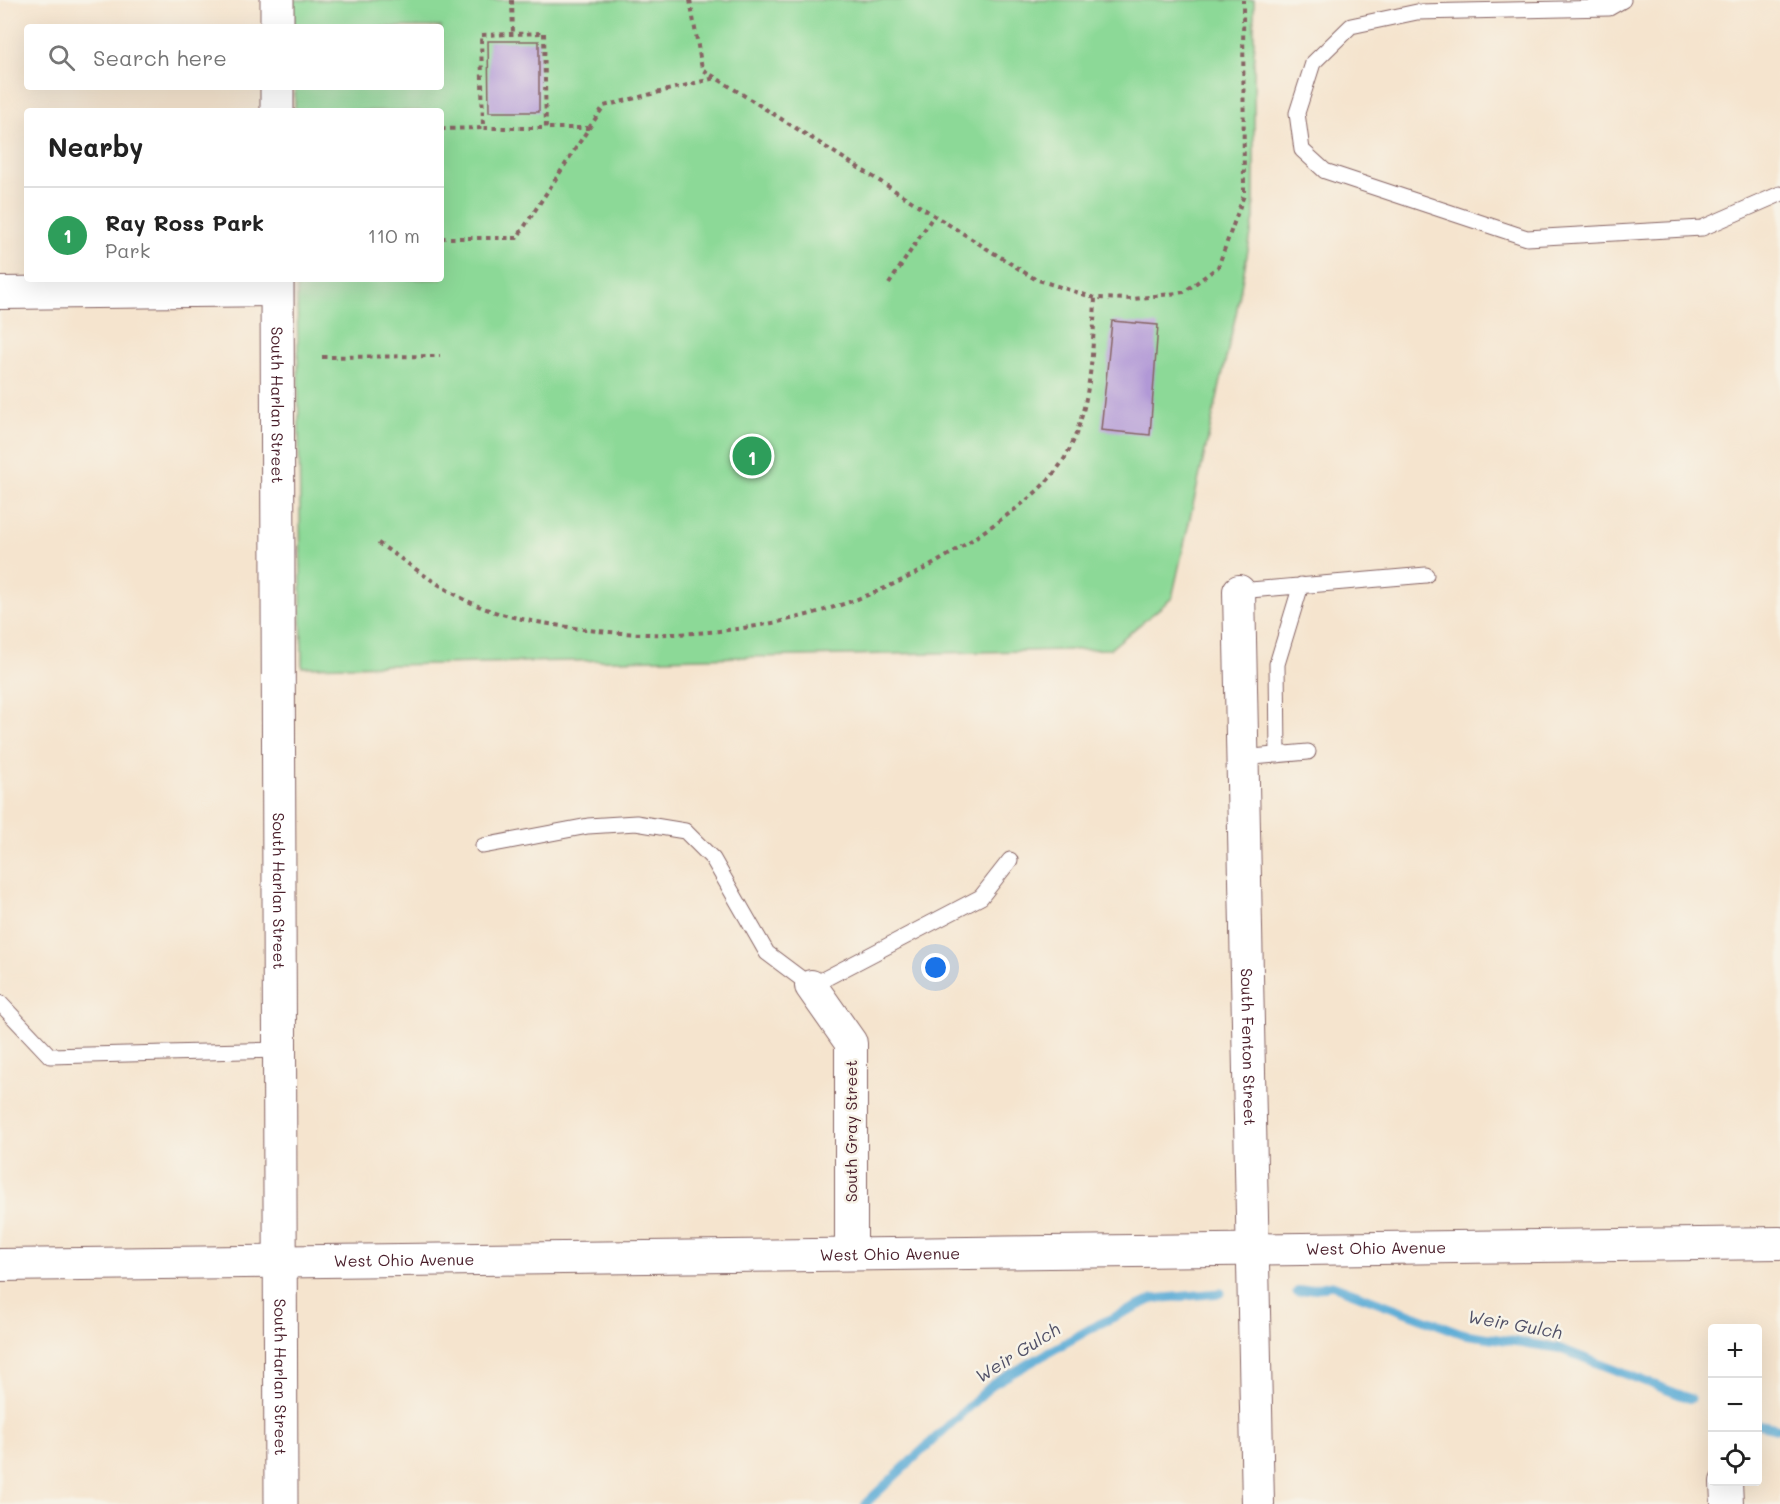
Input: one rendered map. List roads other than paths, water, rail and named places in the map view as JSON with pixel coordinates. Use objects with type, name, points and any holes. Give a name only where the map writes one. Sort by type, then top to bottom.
[{"type":"street","points":[[277,0],[277,24]]},
{"type":"street","points":[[277,90],[277,108]]},
{"type":"street","points":[[0,293],[277,285]]},
{"type":"street","name":"South Harlan Street","points":[[277,285],[281,1504]]},
{"type":"street","name":"South Fenton Street","points":[[1239,591],[1258,1504]]},
{"type":"street","name":"South Gray Street","points":[[811,986],[851,1042],[851,1253]]},
{"type":"street","name":"West Ohio Avenue","points":[[0,1265],[1780,1243]]},
{"type":"street","points":[[1726,1486],[1727,1504]]},
{"type":"lane","points":[[1623,0],[1609,9],[1418,12],[1351,26],[1313,63],[1297,113],[1302,150],[1325,171],[1527,238],[1702,228],[1780,194]]},
{"type":"lane","points":[[1239,591],[1426,575]]},
{"type":"lane","points":[[1278,755],[1276,664],[1300,585]]},
{"type":"lane","points":[[1242,758],[1308,752]]},
{"type":"lane","points":[[483,846],[588,826],[636,823],[685,831],[713,859],[768,953],[811,986],[981,897],[1010,860]]},
{"type":"lane","points":[[0,1003],[50,1056],[280,1050]]},
{"type":"waterway","name":"Weir Gulch","points":[[1297,1292],[1332,1285],[1464,1334],[1558,1348],[1691,1399]]},
{"type":"waterway","name":"Weir Gulch","points":[[865,1504],[993,1384],[1097,1325],[1153,1299],[1221,1293]]},
{"type":"waterway","name":"Weir Gulch","points":[[1762,1425],[1780,1429]]},
{"type":"place","name":"Ray Ross Park","points":[[752,456]]}]
